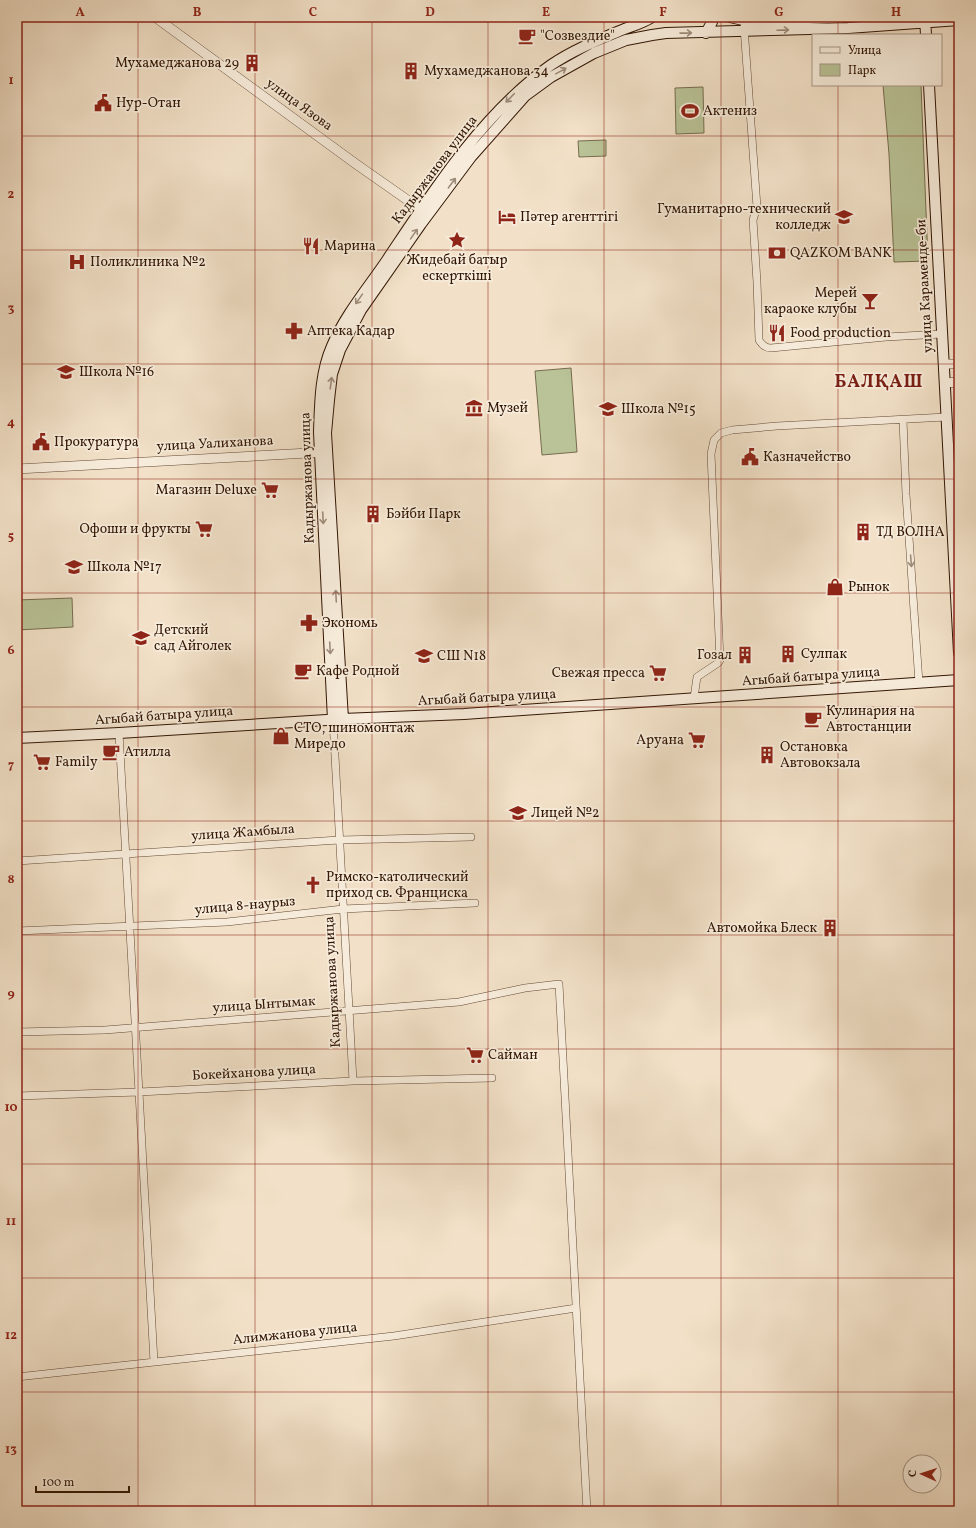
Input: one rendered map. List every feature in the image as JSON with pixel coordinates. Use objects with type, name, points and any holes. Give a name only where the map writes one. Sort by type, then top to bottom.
[{"type":"main road","name":"Кадыржанова улица","points":[[425,212],[467,147],[519,89],[552,64],[574,51],[623,29],[645,22],[652,17]]},
{"type":"main road","points":[[656,17],[656,26],[659,30],[666,34]]},
{"type":"main road","points":[[706,33],[712,22],[712,17]]},
{"type":"main road","points":[[730,17],[752,22],[846,17]]},
{"type":"main road","name":"Кадыржанова улица","points":[[338,719],[321,399],[324,373],[332,346],[354,306],[425,212],[525,96],[551,77],[594,53],[626,40],[652,35],[848,28],[926,20],[959,20]]},
{"type":"main road","points":[[926,20],[926,34]]},
{"type":"main road","name":"улица Караменде-би","points":[[929,86],[946,417],[954,479],[959,653]]},
{"type":"main road","name":"Агыбай батыра улица","points":[[17,738],[338,719],[480,713],[959,680]]},
{"type":"street","name":"улица Язова","points":[[155,17],[356,164],[425,212]]},
{"type":"street","points":[[744,20],[757,207],[753,220],[759,340],[762,345],[766,348],[771,348],[886,337],[942,334]]},
{"type":"street","points":[[944,364],[959,364]]},
{"type":"street","points":[[945,383],[959,382]]},
{"type":"street","points":[[694,698],[697,677],[718,663],[720,660],[711,454],[714,440],[721,433],[732,430],[778,426],[946,417]]},
{"type":"street","points":[[903,420],[906,494],[919,683]]},
{"type":"street","name":"улица Уалиханова","points":[[17,469],[323,452]]},
{"type":"street","name":"Кадыржанова улица","points":[[338,719],[339,840],[353,1081]]},
{"type":"street","points":[[119,733],[154,1362]]},
{"type":"street","name":"улица Жамбыла","points":[[17,861],[339,840],[472,838]]},
{"type":"street","name":"улица 8-наурыз","points":[[17,931],[227,922],[343,909],[475,903]]},
{"type":"street","name":"улица Ынтымак","points":[[17,1032],[135,1027],[459,1002],[525,988],[559,984],[576,1308]]},
{"type":"street","name":"Бокейханова улица","points":[[17,1096],[139,1092],[353,1081],[492,1078]]},
{"type":"street","points":[[576,1308],[587,1511]]},
{"type":"street","name":"Алимжанова улица","points":[[17,1377],[394,1336],[576,1308]]},
{"type":"green space","points":[[883,86],[921,86],[928,261],[894,262],[889,154]]},
{"type":"green space","name":"Актениз","points":[[703,87],[704,133],[676,134],[675,88]]},
{"type":"green space","points":[[606,140],[606,156],[579,157],[578,141]]},
{"type":"green space","points":[[571,368],[577,452],[542,455],[535,371]]},
{"type":"green space","points":[[72,598],[73,627],[17,630],[17,600]]},
{"type":"place","name":"\"Созвездие\"","points":[[527,36]]},
{"type":"place","name":"Мухамеджанова 29","points":[[252,63]]},
{"type":"place","name":"Мухамеджанова 34","points":[[411,71]]},
{"type":"place","name":"Нур-Отан","points":[[103,103]]},
{"type":"place","name":"Актениз","points":[[690,111]]},
{"type":"place","name":"Пәтер агенттігі","points":[[507,217]]},
{"type":"place","name":"Гуманитарно-технический колледж","points":[[844,217]]},
{"type":"place","name":"Жидебай батыр ескерткіші","points":[[457,240]]},
{"type":"place","name":"Марина","points":[[311,246]]},
{"type":"place","name":"QAZKOM BANK","points":[[777,253]]},
{"type":"place","name":"Поликлиника №2","points":[[77,262]]},
{"type":"place","name":"Мерей караоке клубы","points":[[870,301]]},
{"type":"place","name":"Аптека Кадар","points":[[294,331]]},
{"type":"place","name":"Food production","points":[[777,333]]},
{"type":"place","name":"Школа №16","points":[[66,372]]},
{"type":"place","name":"Музей","points":[[474,408]]},
{"type":"place","name":"Школа №15","points":[[608,409]]},
{"type":"place","name":"Прокуратура","points":[[41,442]]},
{"type":"place","name":"Казначейство","points":[[750,457]]},
{"type":"place","name":"Магазин Deluxe","points":[[270,490]]},
{"type":"place","name":"Бэйби Парк","points":[[373,514]]},
{"type":"place","name":"Офоши и фрукты","points":[[204,529]]},
{"type":"place","name":"ТД ВОЛНА","points":[[863,532]]},
{"type":"place","name":"Школа №17","points":[[74,567]]},
{"type":"place","name":"Рынок","points":[[835,587]]},
{"type":"place","name":"Экономь","points":[[309,623]]},
{"type":"place","name":"Детский сад Айголек","points":[[141,638]]},
{"type":"place","name":"Сулпак","points":[[788,654]]},
{"type":"place","name":"Гозал","points":[[745,655]]},
{"type":"place","name":"СШ N18","points":[[424,656]]},
{"type":"place","name":"Кафе Родной","points":[[303,671]]},
{"type":"place","name":"Свежая пресса","points":[[658,673]]},
{"type":"place","name":"Кулинария на Автостанции","points":[[813,719]]},
{"type":"place","name":"СТО, шиномонтаж Миредо","points":[[281,736]]},
{"type":"place","name":"Аруана","points":[[697,740]]},
{"type":"place","name":"Атилла","points":[[111,752]]},
{"type":"place","name":"Остановка Автовокзала","points":[[767,755]]},
{"type":"place","name":"Family","points":[[42,762]]},
{"type":"place","name":"Лицей №2","points":[[518,813]]},
{"type":"place","name":"Римско-католический приход св. Франциска","points":[[313,885]]},
{"type":"place","name":"Автомойка Блеск","points":[[830,928]]},
{"type":"place","name":"Сайман","points":[[475,1055]]},
{"type":"district","name":"БАЛҚАШ","points":[[879,382]]}]
